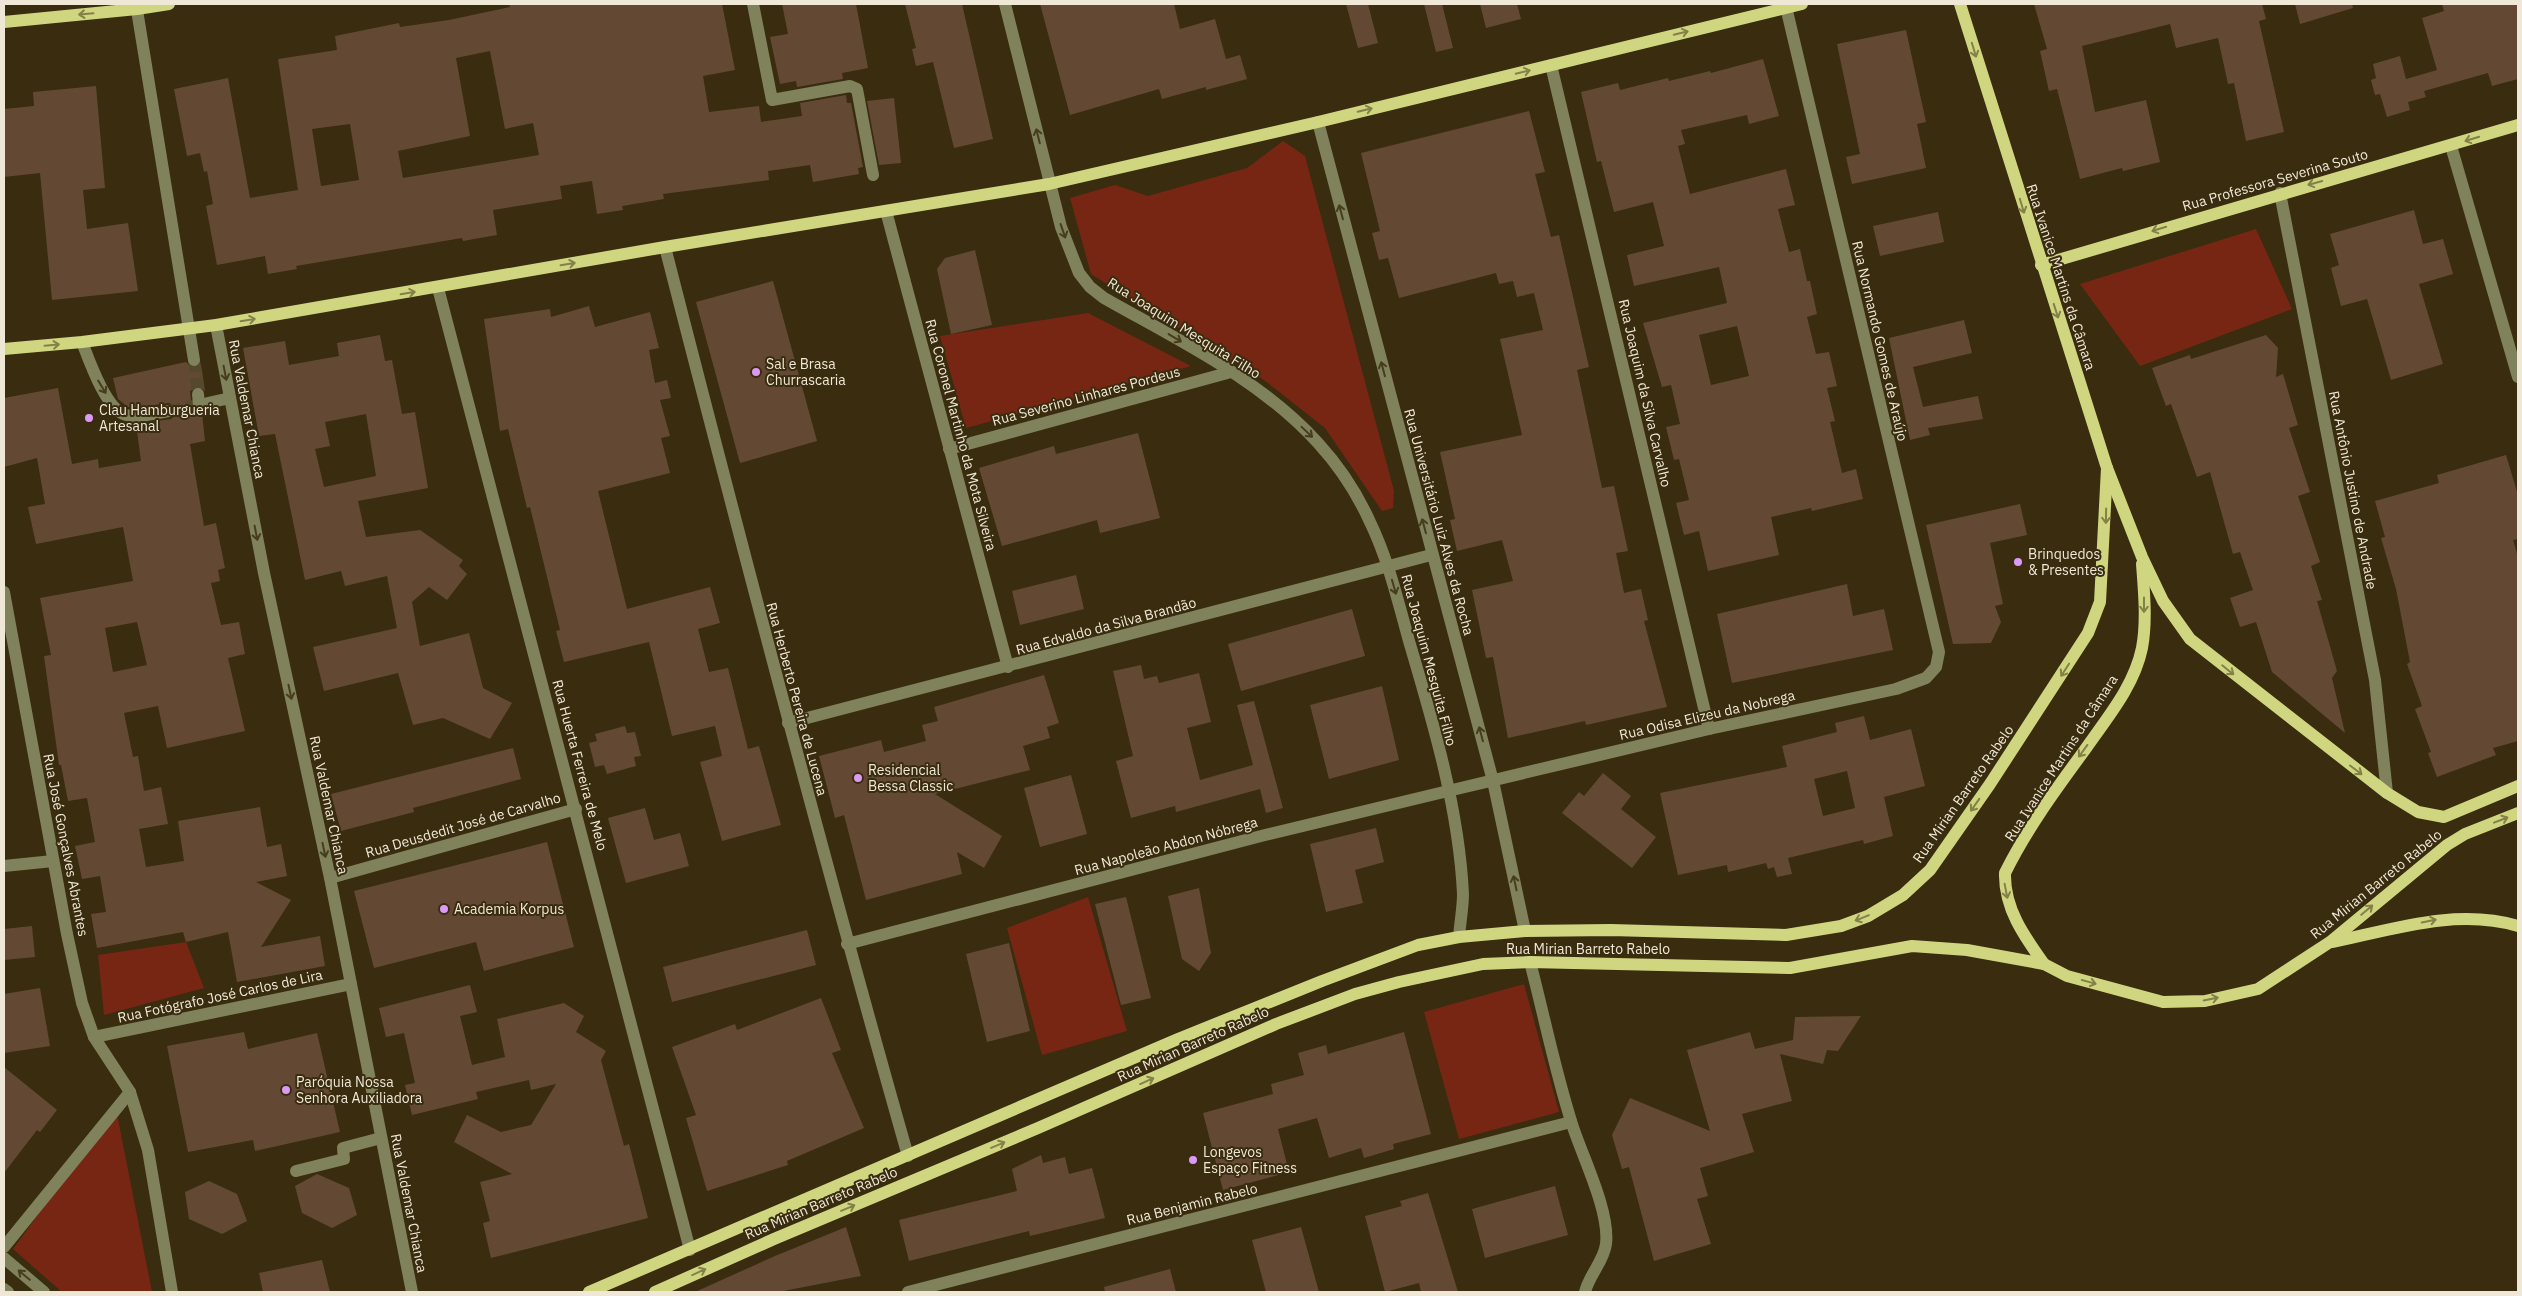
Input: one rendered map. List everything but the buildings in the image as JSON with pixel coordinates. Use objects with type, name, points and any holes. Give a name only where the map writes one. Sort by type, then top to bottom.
[{"type":"main road","points":[[4,22],[169,4]]},
{"type":"main road","points":[[4,349],[82,342],[216,325],[438,288],[664,247],[1049,184],[1318,122],[1802,4]]},
{"type":"main road","name":"Rua Ivanice Martins da Câmara","points":[[1960,4],[2106,468],[2142,557],[2163,601],[2190,639]]},
{"type":"main road","name":"Rua Professora Severina Souto","points":[[2041,265],[2280,193],[2451,146],[2518,125]]},
{"type":"main road","name":"Rua Mirian Barreto Rabelo","points":[[589,1292],[1178,1039],[1322,980],[1418,945],[1459,937],[1525,930],[1611,930],[1786,935],[1841,926],[1868,916],[1903,895],[1930,870],[2088,633],[2100,602],[2106,525],[2106,468]]},
{"type":"main road","name":"Rua Ivanice Martins da Câmara","points":[[2044,964],[2023,935],[2011,910],[2005,887],[2005,873],[2060,783],[2112,711],[2131,680],[2142,648],[2145,606],[2142,557]]},
{"type":"main road","name":"Rua Mirian Barreto Rabelo","points":[[2190,639],[2387,793],[2418,812],[2444,817],[2518,786]]},
{"type":"main road","name":"Rua Mirian Barreto Rabelo","points":[[655,1292],[774,1239],[1038,1128],[1276,1024],[1355,994],[1438,972],[1483,964],[1530,962],[1790,968],[1912,946],[1967,950],[2044,964],[2068,976],[2162,1002],[2205,1001],[2258,989],[2330,942],[2447,845],[2465,834],[2518,813]]},
{"type":"main road","points":[[2330,942],[2443,919],[2495,919],[2518,926]]},
{"type":"street","points":[[753,4],[772,100],[850,86],[857,89],[873,175]]},
{"type":"street","name":"Rua Joaquim Mesquita Filho","points":[[1005,4],[1049,184],[1070,252],[1079,273],[1104,298],[1231,372],[1269,398],[1317,442],[1336,464],[1370,522],[1388,567],[1420,678],[1448,791],[1459,852],[1463,896],[1459,937]]},
{"type":"street","points":[[136,7],[194,360]]},
{"type":"street","name":"Rua Normando Gomes de Araújo","points":[[1786,8],[1938,652],[1936,667],[1926,678]]},
{"type":"street","name":"Rua Joaquim da Silva Carvalho","points":[[1551,65],[1709,729]]},
{"type":"street","name":"Rua Universitário Luiz Alves da Rocha","points":[[1318,122],[1431,554],[1494,781],[1525,930]]},
{"type":"street","points":[[2451,146],[2518,377]]},
{"type":"street","name":"Rua Antônio Justino de Andrade","points":[[2280,193],[2375,680],[2387,793]]},
{"type":"street","name":"Rua Coronel Martinho da Mota Silveira","points":[[886,211],[1008,667]]},
{"type":"street","name":"Rua Herberto Pereira de Lucena","points":[[664,247],[847,944],[908,1156]]},
{"type":"street","name":"Rua Huerta Ferreira de Melo","points":[[438,288],[576,808],[690,1250]]},
{"type":"street","name":"Rua Valdemar Chianca","points":[[216,325],[264,573],[330,878],[412,1292]]},
{"type":"street","points":[[82,342],[96,377],[117,410],[125,415],[169,411]]},
{"type":"street","name":"Rua Severino Linhares Pordeus","points":[[949,449],[1231,372]]},
{"type":"street","points":[[199,399],[230,398]]},
{"type":"street","name":"Rua Edvaldo da Silva Brandão","points":[[788,723],[1008,667],[1431,554]]},
{"type":"street","name":"Rua José Gonçalves Abrantes","points":[[4,592],[8,636],[82,1003],[94,1037],[130,1092],[148,1150],[172,1292]]},
{"type":"street","name":"Rua Odisa Elizeu da Nobrega","points":[[1494,781],[1709,729],[1896,689],[1926,678]]},
{"type":"street","name":"Rua Napoleão Abdon Nóbrega","points":[[847,944],[1265,835],[1494,781]]},
{"type":"street","name":"Rua Deusdedit José de Carvalho","points":[[330,878],[576,808]]},
{"type":"street","points":[[4,866],[53,861]]},
{"type":"street","points":[[1530,962],[1572,1122],[1601,1208],[1606,1230],[1606,1245],[1587,1282],[1585,1292]]},
{"type":"street","name":"Rua Fotógrafo José Carlos de Lira","points":[[94,1037],[351,984]]},
{"type":"street","points":[[4,1247],[130,1092]]},
{"type":"street","name":"Rua Benjamin Rabelo","points":[[908,1292],[1572,1122]]},
{"type":"street","points":[[296,1171],[344,1159],[343,1148],[381,1138]]},
{"type":"street","points":[[4,1258],[44,1292]]},
{"type":"street","points":[[4,1289],[8,1292]]},
{"type":"shaded area","points":[[1283,141],[1305,156],[1394,491],[1393,508],[1382,511],[1325,428],[1264,380],[1091,274],[1070,198],[1115,185],[1148,196],[1247,168]]},
{"type":"shaded area","points":[[2256,229],[2292,309],[2140,366],[2080,284]]},
{"type":"shaded area","points":[[1088,313],[1191,366],[966,428],[940,336]]},
{"type":"shaded area","points":[[1088,897],[1127,1031],[1042,1055],[1007,928]]},
{"type":"shaded area","points":[[186,942],[204,988],[104,1015],[98,955]]},
{"type":"shaded area","points":[[1524,984],[1559,1112],[1459,1139],[1424,1012]]},
{"type":"shaded area","points":[[116,1109],[152,1292],[62,1292],[13,1249]]},
{"type":"tunnel","points":[[194,360],[198,394]]},
{"type":"tunnel","points":[[169,411],[199,405]]},
{"type":"place","name":"Sal e Brasa Churrascaria","points":[[756,372]]},
{"type":"place","name":"Clau Hamburgueria Artesanal","points":[[89,418]]},
{"type":"place","name":"Brinquedos & Presentes","points":[[2018,562]]},
{"type":"place","name":"Residencial Bessa Classic","points":[[858,778]]},
{"type":"place","name":"Academia Korpus","points":[[444,909]]},
{"type":"place","name":"Paróquia Nossa Senhora Auxiliadora","points":[[286,1090]]},
{"type":"place","name":"Longevos Espaço Fitness","points":[[1193,1160]]}]
